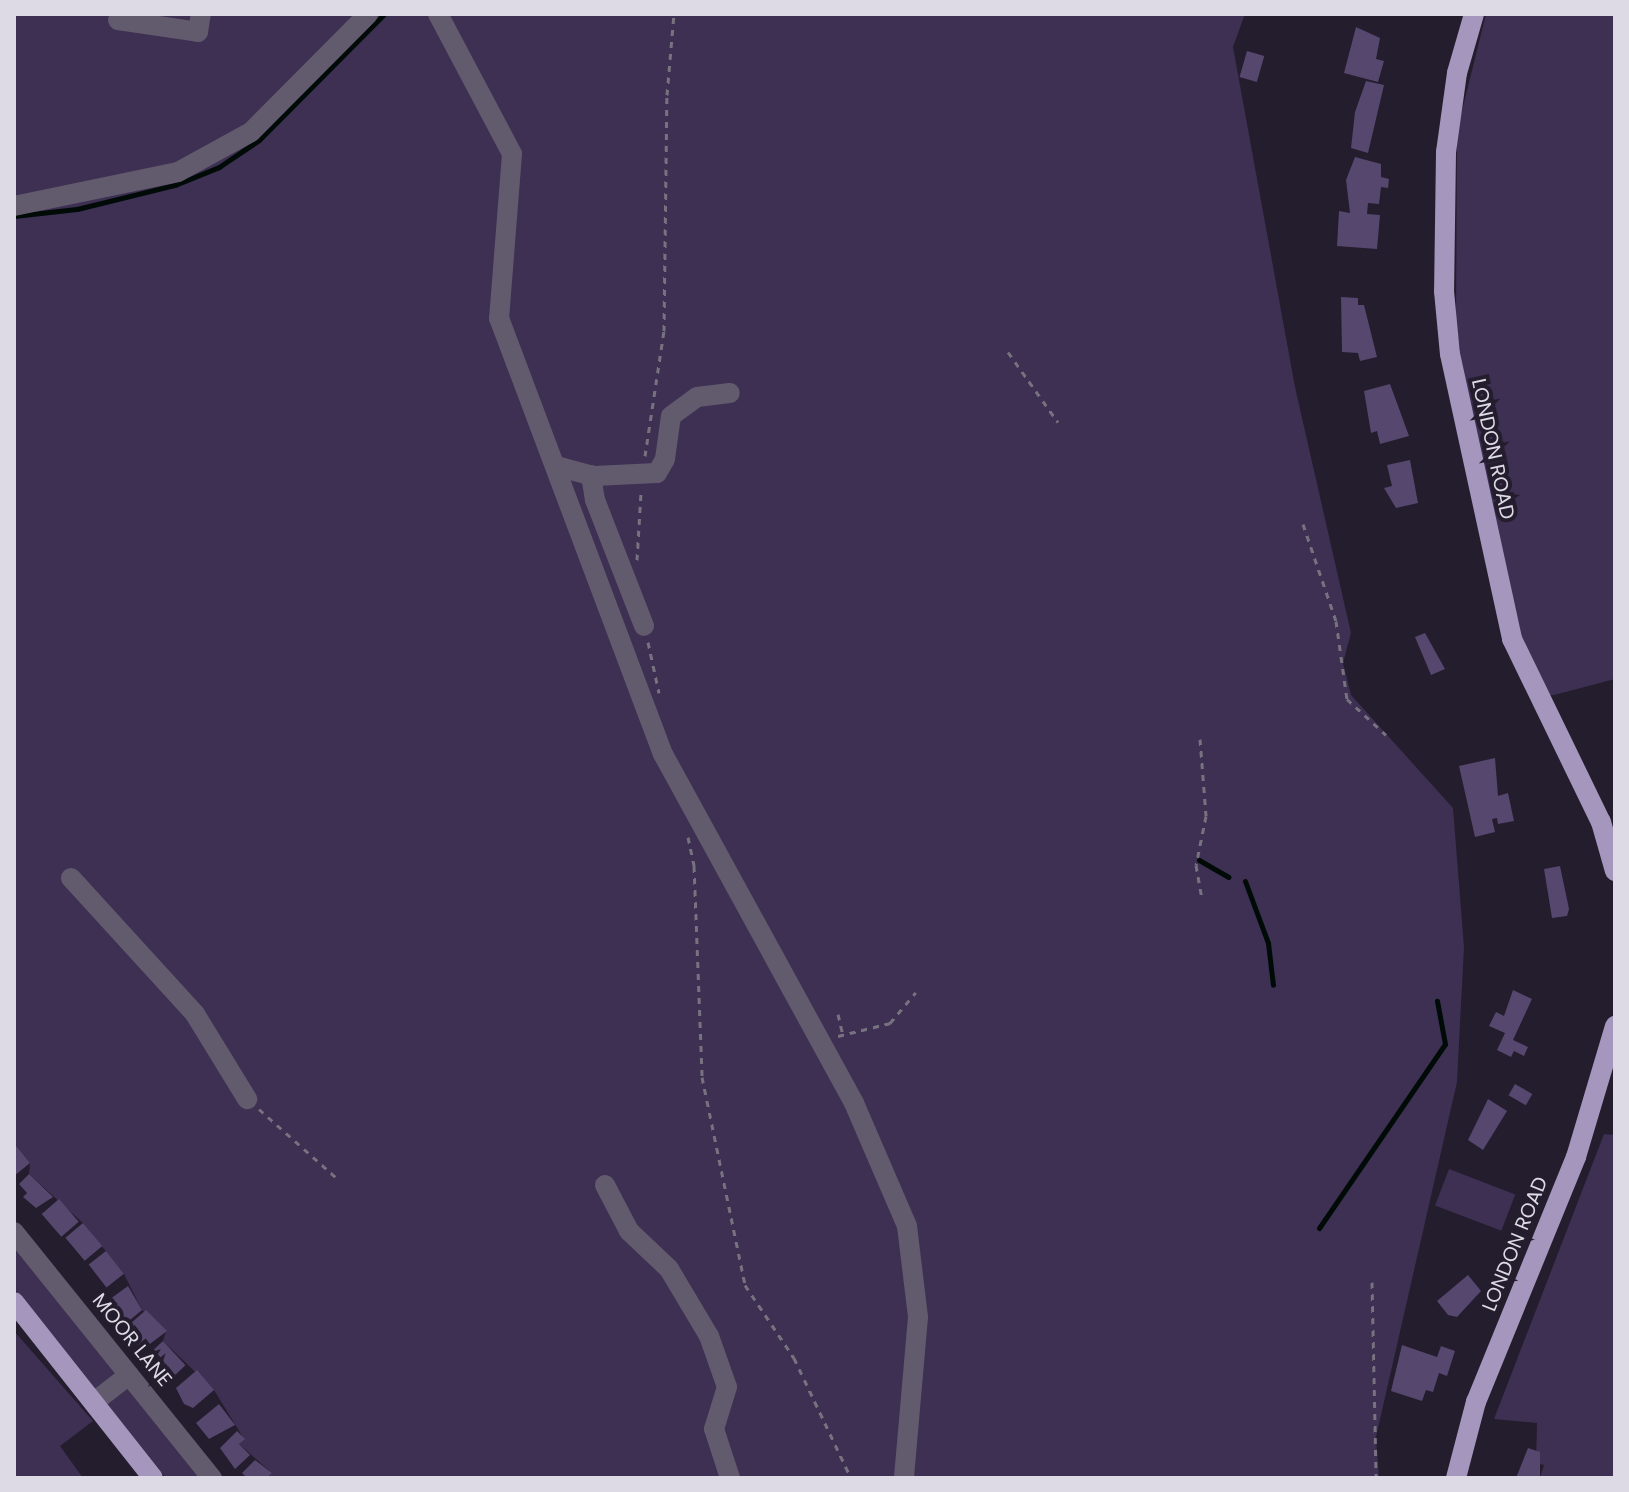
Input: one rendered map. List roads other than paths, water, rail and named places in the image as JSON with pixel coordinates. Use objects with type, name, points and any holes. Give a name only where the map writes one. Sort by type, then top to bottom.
[{"type":"main road","name":"LONDON ROAD","points":[[1474,14],[1457,73],[1446,152],[1444,291],[1450,354],[1512,639],[1601,822],[1615,871]]},
{"type":"main road","name":"LONDON ROAD","points":[[1456,1478],[1476,1402],[1576,1157],[1615,1026]]},
{"type":"main road","points":[[14,1302],[153,1478]]},
{"type":"street","points":[[118,20],[198,32],[201,14]]},
{"type":"street","points":[[14,206],[178,172],[251,132],[368,14]]},
{"type":"street","points":[[438,14],[512,154],[499,318],[663,754],[854,1103],[907,1226],[918,1317],[904,1478]]},
{"type":"street","points":[[556,466],[591,475],[659,473],[665,459],[671,416],[697,397],[730,393]]},
{"type":"street","points":[[591,475],[595,500],[644,626]]},
{"type":"street","points":[[71,878],[187,1004],[247,1099]]},
{"type":"street","points":[[605,1185],[629,1231],[660,1257],[701,1316],[727,1387],[714,1429],[727,1475]]},
{"type":"street","name":"MOOR LANE","points":[[14,1232],[212,1478]]},
{"type":"street","points":[[94,1402],[129,1375]]},
{"type":"waterway","points":[[14,216],[77,209],[175,185],[219,167],[259,140],[384,14]]},
{"type":"waterway","points":[[1199,860],[1229,877]]},
{"type":"waterway","points":[[1245,881],[1268,943],[1273,985]]},
{"type":"waterway","points":[[1319,1228],[1445,1044],[1437,1001]]}]
